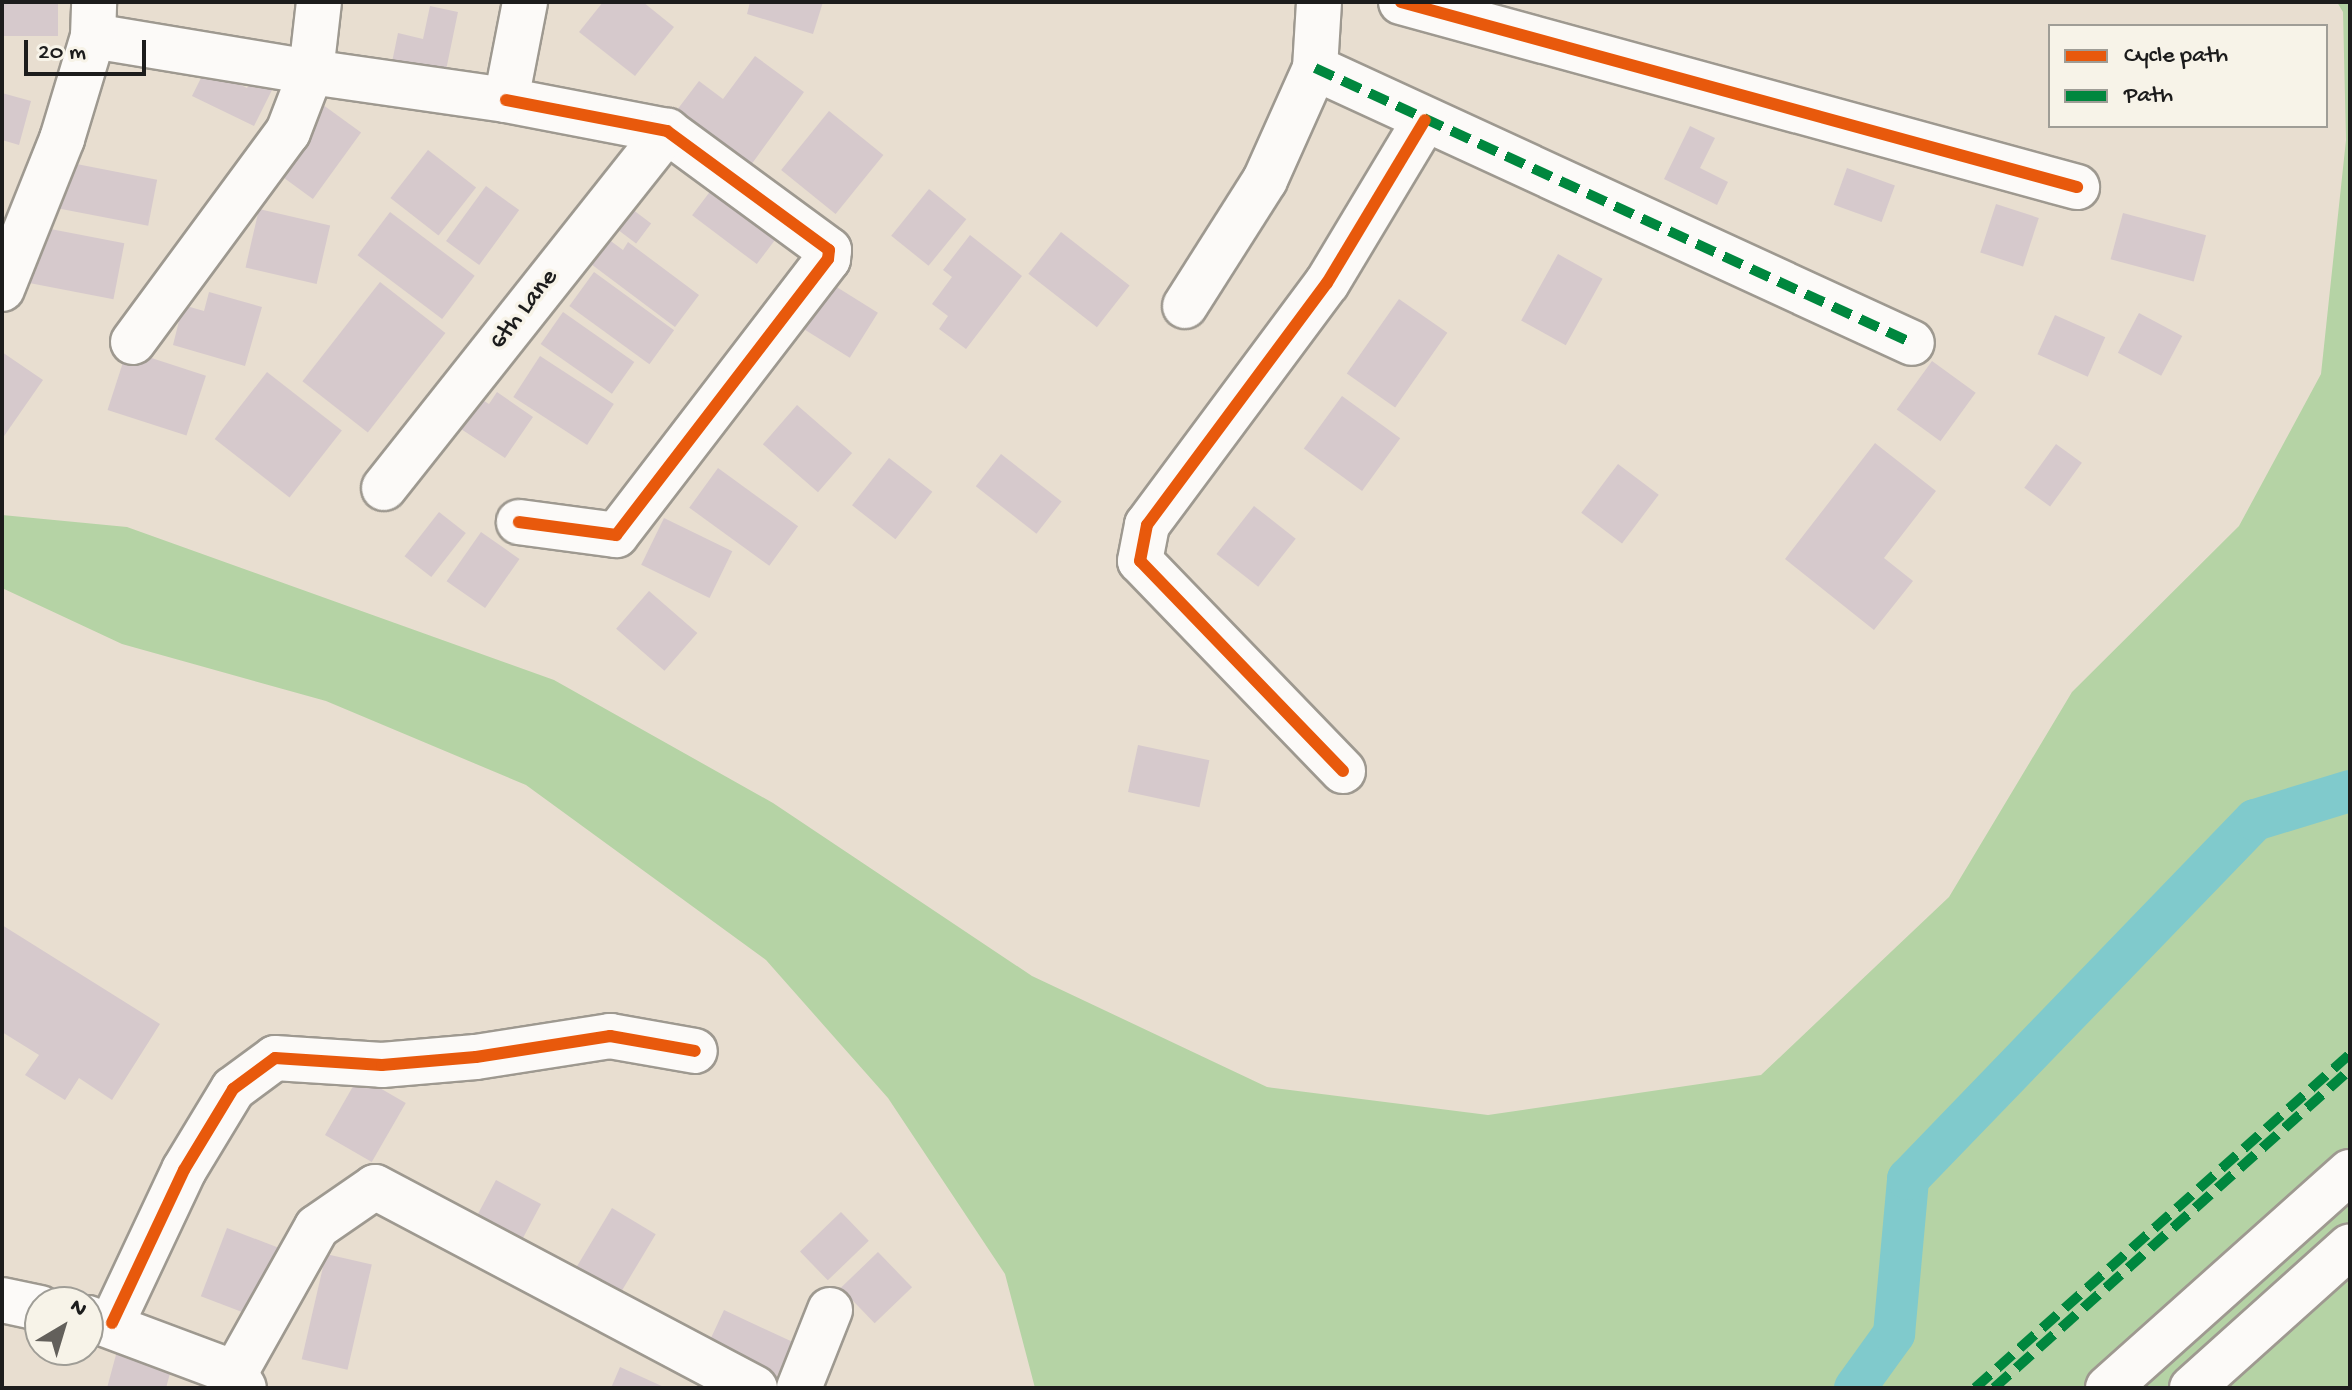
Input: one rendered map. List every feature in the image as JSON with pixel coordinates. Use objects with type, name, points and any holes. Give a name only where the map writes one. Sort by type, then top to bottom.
[{"type":"main road","points":[[133,342],[288,132],[311,72],[319,2]]},
{"type":"main road","points":[[506,100],[525,2]]},
{"type":"main road","points":[[1185,306],[1265,180],[1315,68],[1319,2]]},
{"type":"main road","points":[[1401,2],[2077,187]]},
{"type":"main road","points":[[2,289],[57,153],[93,19],[311,72],[506,100],[667,131],[823,242],[828,259],[616,535],[519,522]]},
{"type":"main road","points":[[1315,68],[1912,343]]},
{"type":"main road","points":[[1343,771],[1140,561],[1147,525],[1327,283],[1425,120]]},
{"type":"main road","name":"6th Lane","points":[[384,488],[667,131]]},
{"type":"main road","points":[[104,1313],[233,1089],[275,1058],[382,1065],[476,1057],[610,1036],[695,1051]]},
{"type":"main road","points":[[2108,1388],[2350,1172]]},
{"type":"main road","points":[[104,1322],[240,1380],[317,1227],[375,1187],[755,1388]]},
{"type":"main road","points":[[2192,1388],[2350,1246]]},
{"type":"main road","points":[[2,1300],[24,1305]]},
{"type":"main road","points":[[799,1388],[830,1310]]},
{"type":"green space","points":[[2337,2],[2350,2],[2350,1388],[1035,1388],[1005,1274],[888,1098],[766,960],[526,785],[326,701],[122,644],[2,588],[2,515],[127,527],[554,680],[773,803],[1032,976],[1267,1087],[1488,1115],[1761,1075],[1949,897],[2072,692],[2239,526],[2321,374],[2346,140],[2343,12]]},
{"type":"building","points":[[2,2],[58,2],[58,36],[2,36]]},
{"type":"building","points":[[603,2],[643,2],[674,27],[635,76],[579,32]]},
{"type":"building","points":[[750,2],[823,2],[813,34],[747,14]]},
{"type":"building","points":[[430,6],[458,12],[444,80],[391,67],[398,33],[423,39]]},
{"type":"building","points":[[755,56],[804,92],[751,165],[677,110],[699,81],[723,99]]},
{"type":"building","points":[[206,68],[247,88],[255,73],[275,84],[254,126],[192,96]]},
{"type":"building","points":[[2,93],[31,101],[19,145],[2,140]]},
{"type":"building","points":[[319,102],[361,133],[313,199],[271,168]]},
{"type":"building","points":[[829,111],[883,155],[836,214],[781,170]]},
{"type":"building","points":[[1690,126],[1715,138],[1700,168],[1728,182],[1717,205],[1664,179]]},
{"type":"building","points":[[428,150],[476,188],[439,236],[390,198]]},
{"type":"building","points":[[56,160],[157,180],[148,226],[47,206]]},
{"type":"building","points":[[1847,168],[1895,185],[1882,222],[1834,205]]},
{"type":"building","points":[[721,177],[786,226],[757,264],[692,215]]},
{"type":"building","points":[[486,186],[519,210],[479,265],[446,241]]},
{"type":"building","points":[[929,189],[966,219],[929,266],[891,236]]},
{"type":"building","points":[[624,203],[651,223],[636,243],[609,223]]},
{"type":"building","points":[[1996,204],[2039,218],[2023,266],[1980,253]]},
{"type":"building","points":[[259,209],[330,225],[317,284],[246,267]]},
{"type":"building","points":[[390,212],[475,276],[442,319],[358,255]]},
{"type":"building","points":[[2123,213],[2206,235],[2194,282],[2111,259]]},
{"type":"building","points":[[35,226],[124,243],[113,299],[24,282]]},
{"type":"building","points":[[1061,232],[1130,286],[1097,327],[1028,274]]},
{"type":"building","points":[[970,235],[1022,276],[966,349],[939,329],[948,316],[932,304],[952,277],[943,270]]},
{"type":"building","points":[[608,239],[623,250],[628,242],[699,295],[675,327],[591,264]]},
{"type":"building","points":[[1558,254],[1603,279],[1566,345],[1521,320]]},
{"type":"building","points":[[594,272],[674,330],[649,364],[569,306]]},
{"type":"building","points":[[827,281],[878,313],[850,358],[799,326]]},
{"type":"building","points":[[380,282],[445,333],[368,432],[302,381]]},
{"type":"building","points":[[209,292],[262,307],[245,366],[173,345],[183,305],[204,311]]},
{"type":"building","points":[[1399,299],[1447,333],[1395,407],[1347,374]]},
{"type":"building","points":[[563,312],[634,362],[612,394],[541,344]]},
{"type":"building","points":[[2139,313],[2182,336],[2161,376],[2118,353]]},
{"type":"building","points":[[2055,315],[2105,337],[2088,377],[2038,354]]},
{"type":"building","points":[[127,350],[206,376],[186,436],[108,410]]},
{"type":"building","points":[[2,352],[43,380],[2,439]]},
{"type":"building","points":[[540,356],[614,404],[587,445],[513,397]]},
{"type":"building","points":[[1932,361],[1976,393],[1940,441],[1897,410]]},
{"type":"building","points":[[267,372],[342,430],[290,497],[215,439]]},
{"type":"building","points":[[497,392],[533,417],[505,458],[461,429],[481,399],[489,404]]},
{"type":"building","points":[[1342,396],[1400,438],[1362,491],[1304,449]]},
{"type":"building","points":[[797,405],[852,453],[818,492],[763,444]]},
{"type":"building","points":[[1875,443],[1936,491],[1884,558],[1913,581],[1874,630],[1785,559]]},
{"type":"building","points":[[2056,444],[2082,463],[2050,506],[2024,488]]},
{"type":"building","points":[[1001,454],[1062,501],[1036,534],[976,486]]},
{"type":"building","points":[[889,458],[932,492],[895,539],[852,505]]},
{"type":"building","points":[[1618,464],[1659,495],[1622,543],[1581,513]]},
{"type":"building","points":[[718,468],[798,526],[769,566],[689,508]]},
{"type":"building","points":[[1254,506],[1296,539],[1258,587],[1216,554]]},
{"type":"building","points":[[439,512],[466,533],[431,577],[405,556]]},
{"type":"building","points":[[664,518],[732,551],[710,598],[641,565]]},
{"type":"building","points":[[481,532],[520,559],[485,608],[447,581]]},
{"type":"building","points":[[649,591],[697,633],[664,671],[616,629]]},
{"type":"building","points":[[1138,745],[1209,760],[1199,807],[1128,792]]},
{"type":"building","points":[[2,925],[160,1024],[112,1100],[79,1078],[65,1100],[25,1075],[39,1055],[2,1032]]},
{"type":"building","points":[[359,1076],[406,1103],[372,1162],[325,1135]]},
{"type":"building","points":[[496,1180],[541,1204],[513,1257],[468,1233]]},
{"type":"building","points":[[612,1208],[656,1234],[618,1298],[574,1271]]},
{"type":"building","points":[[841,1212],[869,1241],[828,1280],[800,1252]]},
{"type":"building","points":[[227,1228],[279,1248],[253,1316],[201,1296]]},
{"type":"building","points":[[878,1252],[912,1287],[875,1323],[841,1288]]},
{"type":"building","points":[[326,1254],[372,1265],[348,1370],[302,1359]]},
{"type":"building","points":[[724,1310],[793,1342],[776,1378],[707,1346]]},
{"type":"building","points":[[117,1351],[172,1366],[166,1388],[107,1388]]},
{"type":"building","points":[[620,1367],[666,1388],[611,1388]]},
{"type":"waterway","points":[[1855,1388],[1894,1334],[1908,1179],[2255,820],[2350,791]]},
{"type":"marked path","points":[[1315,68],[1912,343]]},
{"type":"marked path","points":[[1975,1388],[2350,1054]]},
{"type":"marked path","points":[[1994,1388],[2350,1070]]},
{"type":"cycle path","points":[[1401,2],[2077,187]]},
{"type":"cycle path","points":[[506,100],[667,131],[829,250],[828,259],[616,535],[519,522]]},
{"type":"cycle path","points":[[1343,771],[1140,561],[1147,525],[1327,283],[1425,120]]},
{"type":"cycle path","points":[[112,1323],[184,1170],[233,1089],[275,1058],[382,1065],[476,1057],[610,1036],[695,1051]]}]
